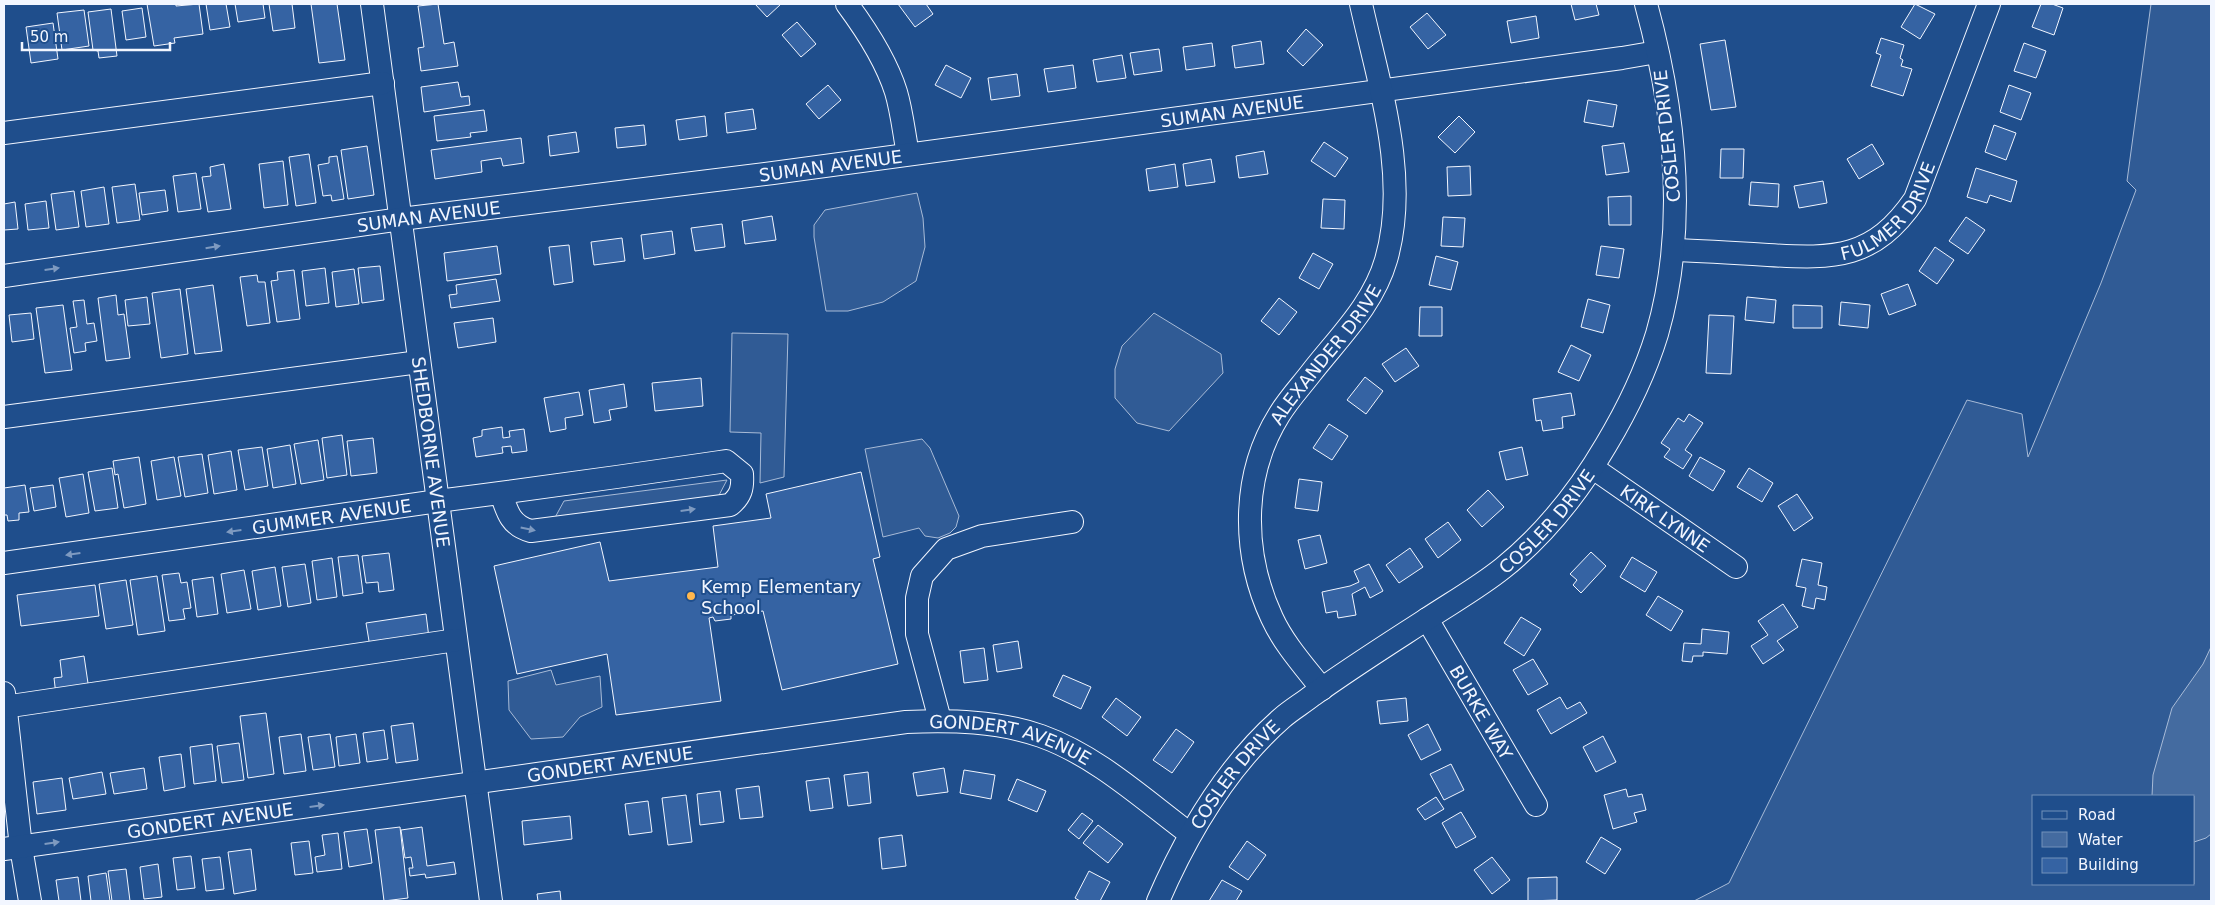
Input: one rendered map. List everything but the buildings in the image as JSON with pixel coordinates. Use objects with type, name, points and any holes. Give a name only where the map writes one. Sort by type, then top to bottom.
[{"type":"street","name":"SHEDBORNE AVENUE","points":[[372,4],[491,901]]},
{"type":"street","points":[[847,4],[870,37],[896,93],[908,154]]},
{"type":"street","name":"ALEXANDER DRIVE","points":[[1322,689],[1287,644],[1272,618],[1261,590],[1253,561],[1249,532],[1250,503],[1255,475],[1263,448],[1279,415],[1360,313],[1375,288],[1386,262],[1393,234],[1396,204],[1392,152],[1381,90],[1361,4]]},
{"type":"street","name":"COSLER DRIVE","points":[[1158,901],[1190,834],[1215,795],[1251,749],[1282,718],[1427,619],[1467,595],[1517,556],[1564,507],[1593,468],[1626,413],[1643,374],[1657,334],[1667,294],[1673,250],[1675,210],[1674,171],[1667,108],[1646,4]]},
{"type":"street","name":"FULMER DRIVE","points":[[1673,250],[1817,258],[1845,254],[1864,246],[1889,231],[1915,199],[1989,4]]},
{"type":"street","name":"SUMAN AVENUE","points":[[4,276],[401,220],[908,154],[1657,52]]},
{"type":"street","points":[[4,133],[383,82]]},
{"type":"street","points":[[4,418],[419,362]]},
{"type":"street","name":"GUMMER AVENUE","points":[[4,563],[726,461],[742,474],[739,498],[730,505],[531,531],[520,528],[513,522],[501,493]]},
{"type":"street","name":"KIRK LYNNE","points":[[1593,468],[1736,568]]},
{"type":"street","points":[[940,720],[917,634],[917,598],[922,576],[946,549],[982,536],[1072,522]]},
{"type":"street","name":"BURKE WAY","points":[[1427,619],[1536,805]]},
{"type":"street","points":[[30,901],[12,848],[4,702],[456,640]]},
{"type":"street","name":"GONDERT AVENUE","points":[[12,848],[906,722],[940,720],[980,723],[1016,729],[1057,743],[1100,766],[1190,834]]},
{"type":"shaded area","points":[[2151,4],[2211,4],[2211,901],[1694,901],[1729,883],[1967,400],[2022,414],[2028,457],[2101,283],[2136,190],[2127,181]]},
{"type":"shaded area","points":[[917,193],[923,218],[925,247],[916,281],[883,302],[848,311],[826,311],[814,237],[814,225],[825,210]]},
{"type":"shaded area","points":[[1154,313],[1221,354],[1223,373],[1169,431],[1137,423],[1115,398],[1115,369],[1122,346]]},
{"type":"shaded area","points":[[732,333],[788,334],[784,477],[760,483],[761,433],[730,432]]},
{"type":"shaded area","points":[[922,439],[930,448],[959,516],[956,527],[950,533],[938,538],[925,536],[919,528],[883,537],[865,449]]},
{"type":"shaded area","points":[[727,480],[717,499],[552,523],[564,501]]},
{"type":"shaded area","points":[[551,670],[556,685],[600,676],[602,707],[580,717],[563,737],[531,739],[509,710],[508,681]]},
{"type":"water","points":[[2211,647],[2211,834],[2195,842],[2195,795],[2152,795],[2153,775],[2172,708],[2203,664]]},
{"type":"place","name":"Kemp Elementary School","points":[[691,596]]}]
